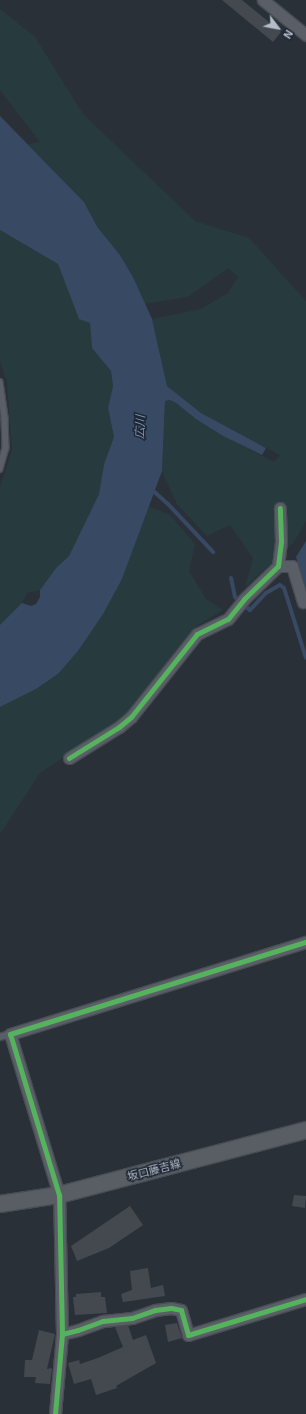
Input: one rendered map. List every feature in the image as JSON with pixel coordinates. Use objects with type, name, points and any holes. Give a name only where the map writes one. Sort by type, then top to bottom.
[{"type":"main road","name":"坂口藤吉線","points":[[0,1204],[59,1195],[306,1130]]},
{"type":"street","points":[[263,0],[306,34]]},
{"type":"street","points":[[70,758],[119,727],[131,717],[197,634],[228,619],[241,602],[278,566],[280,508]]},
{"type":"street","points":[[278,566],[292,566],[305,605]]},
{"type":"street","points":[[55,1414],[62,1334],[59,1195],[5,1035],[306,942]]},
{"type":"street","points":[[62,1334],[103,1321],[132,1318],[155,1310],[171,1308],[181,1310],[188,1335],[306,1299]]},
{"type":"lane","points":[[0,382],[6,448],[0,469]]},
{"type":"green space","points":[[0,9],[35,37],[83,114],[195,221],[249,238],[306,301],[306,521],[294,542],[245,587],[253,558],[230,525],[207,536],[177,504],[162,471],[165,401],[170,400],[176,403],[196,419],[223,436],[274,462],[280,455],[201,413],[167,386],[152,319],[201,309],[228,293],[238,277],[228,268],[188,297],[144,304],[133,277],[120,255],[98,228],[84,202],[28,144],[40,142],[0,90]]},
{"type":"green space","points":[[0,230],[58,264],[66,284],[90,323],[92,348],[111,371],[113,386],[108,408],[114,437],[104,464],[99,494],[69,556],[56,568],[40,590],[27,593],[22,603],[0,625],[0,487],[12,450],[7,382],[0,362]]},
{"type":"green space","points":[[148,506],[170,515],[195,544],[189,571],[206,599],[223,610],[195,627],[124,717],[40,773],[0,834],[0,707],[36,689],[58,674],[78,651],[122,579]]},
{"type":"water","name":"広川","points":[[0,116],[84,202],[98,228],[120,255],[133,277],[152,319],[167,386],[201,413],[266,448],[262,455],[223,436],[196,419],[176,403],[170,400],[165,401],[162,471],[122,579],[103,614],[78,651],[58,674],[36,689],[0,707],[0,625],[22,603],[31,606],[36,604],[40,597],[40,590],[56,568],[69,556],[99,494],[104,464],[114,437],[108,408],[113,386],[111,371],[92,348],[90,323],[79,319],[58,264],[0,230]]},
{"type":"water","points":[[306,541],[306,589],[296,557]]},
{"type":"building","points":[[222,0],[242,0],[281,32],[273,42]]},
{"type":"building","points":[[294,1195],[306,1196],[305,1208],[292,1206]]},
{"type":"building","points":[[130,1206],[143,1225],[109,1248],[77,1261],[71,1246]]},
{"type":"building","points":[[148,1268],[151,1288],[163,1285],[165,1296],[123,1302],[121,1294],[132,1290],[130,1271]]},
{"type":"building","points":[[101,1292],[101,1297],[105,1297],[107,1313],[75,1315],[73,1297],[76,1297],[76,1294]]},
{"type":"building","points":[[177,1323],[182,1338],[168,1342],[165,1325]]},
{"type":"building","points":[[128,1325],[133,1340],[146,1335],[156,1363],[116,1386],[117,1388],[96,1395],[91,1379],[74,1384],[68,1363],[79,1360],[80,1364],[123,1347],[115,1327]]},
{"type":"building","points":[[39,1330],[55,1334],[47,1369],[52,1368],[50,1384],[35,1383],[36,1377],[24,1377],[25,1360],[32,1360]]},
{"type":"waterway","points":[[150,488],[168,504],[213,552]]},
{"type":"waterway","points":[[231,578],[235,597],[250,610],[266,593],[280,585],[284,588],[306,658]]},
{"type":"cycle path","points":[[69,758],[119,727],[131,717],[197,634],[228,619],[244,599],[278,566],[281,541],[280,508]]},
{"type":"cycle path","points":[[55,1414],[62,1334],[59,1195],[10,1034],[306,942]]},
{"type":"cycle path","points":[[62,1334],[103,1321],[132,1318],[155,1310],[171,1308],[181,1310],[188,1335],[306,1299]]}]
